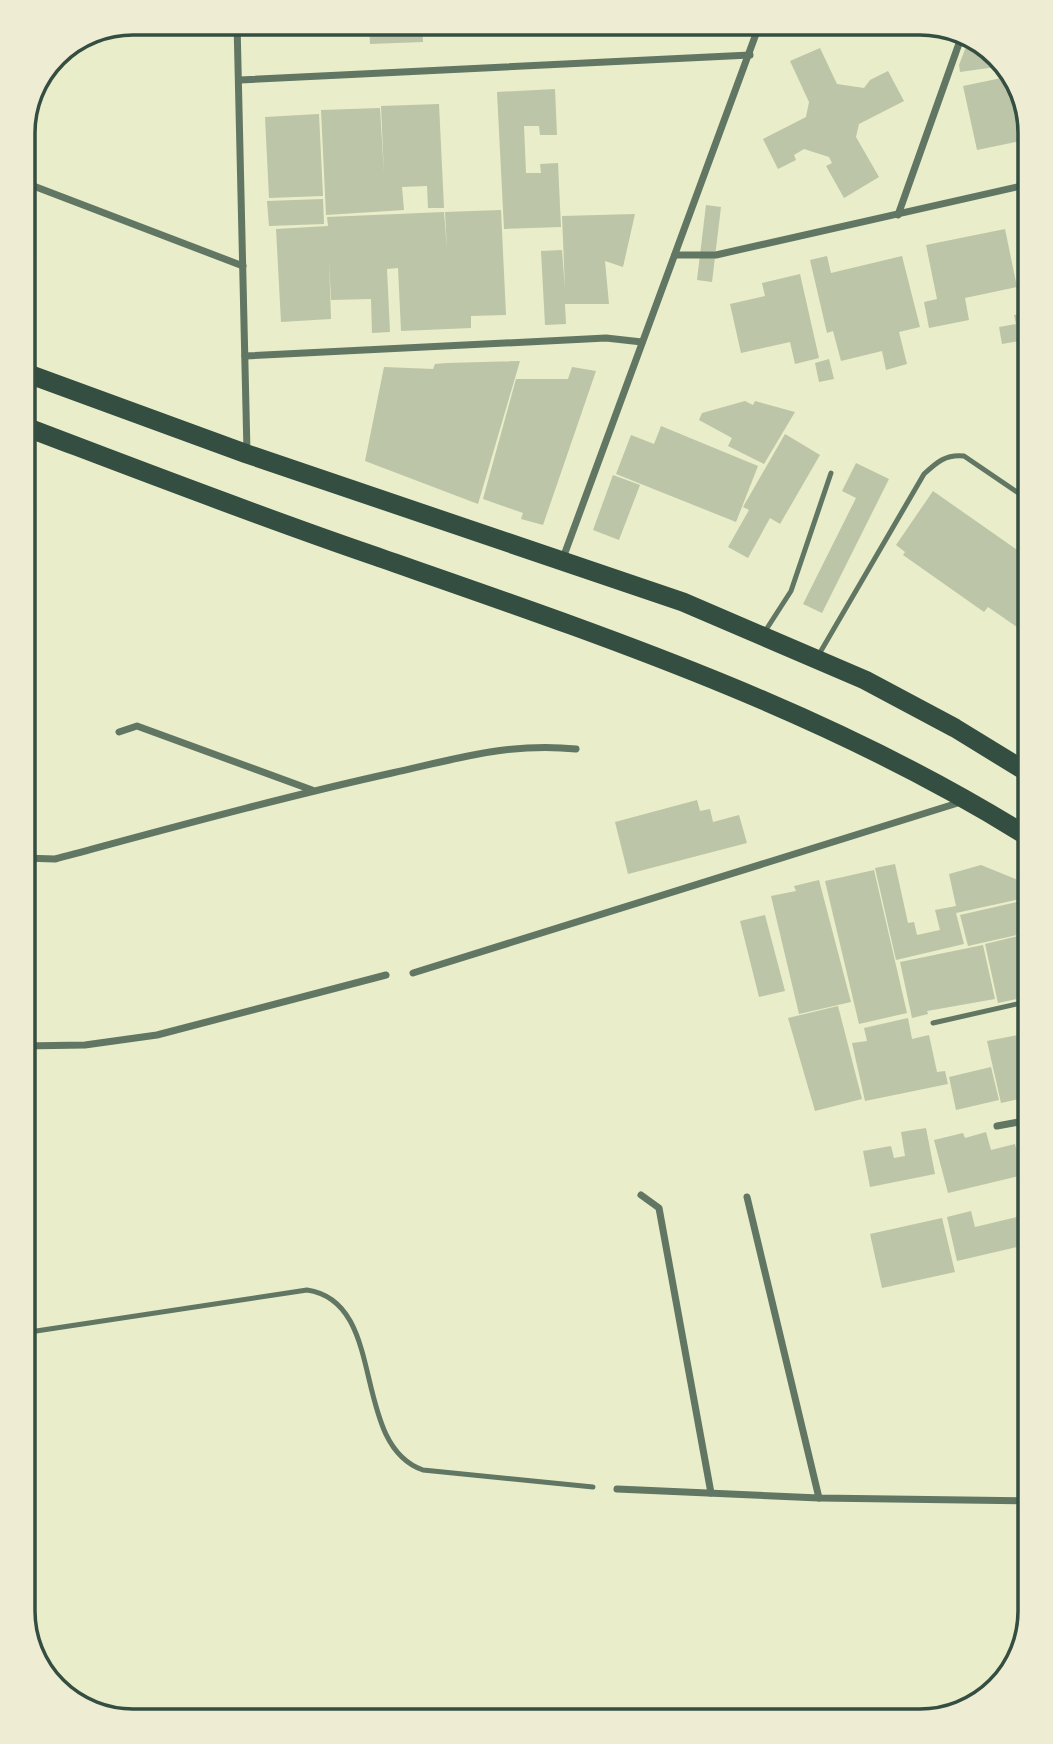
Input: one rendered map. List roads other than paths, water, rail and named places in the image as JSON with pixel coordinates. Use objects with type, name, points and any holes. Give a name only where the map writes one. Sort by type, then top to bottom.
[{"type":"highway","points":[[35,376],[247,454],[563,559],[683,602],[817,658],[955,728],[1018,767]]},
{"type":"highway","points":[[35,431],[266,519],[539,614],[733,687],[825,727],[969,800],[1018,831]]},
{"type":"street","points":[[238,35],[247,454]]},
{"type":"street","points":[[563,559],[756,35]]},
{"type":"street","points":[[898,215],[959,43]]},
{"type":"street","points":[[240,80],[750,55]]},
{"type":"street","points":[[35,187],[243,265]]},
{"type":"street","points":[[675,255],[716,255],[1018,187]]},
{"type":"street","points":[[245,356],[606,338],[642,342]]},
{"type":"street","points":[[119,732],[137,726],[312,790]]},
{"type":"street","points":[[35,858],[55,859],[312,790],[500,749],[538,745],[576,749]]},
{"type":"street","points":[[413,973],[969,800]]},
{"type":"street","points":[[35,1046],[85,1045],[157,1035],[386,975]]},
{"type":"street","points":[[997,1126],[1018,1122]]},
{"type":"street","points":[[640,1195],[659,1208],[711,1493]]},
{"type":"street","points":[[747,1197],[819,1499]]},
{"type":"street","points":[[617,1489],[819,1499],[1018,1501]]},
{"type":"lane","points":[[817,658],[924,474],[941,459],[952,455],[964,456],[1018,492]]},
{"type":"lane","points":[[762,636],[791,592],[831,473]]},
{"type":"lane","points":[[933,1023],[1018,1004]]},
{"type":"lane","points":[[35,1331],[307,1290],[322,1292],[343,1308],[362,1350],[367,1377],[389,1442],[407,1465],[423,1470],[593,1488]]}]
